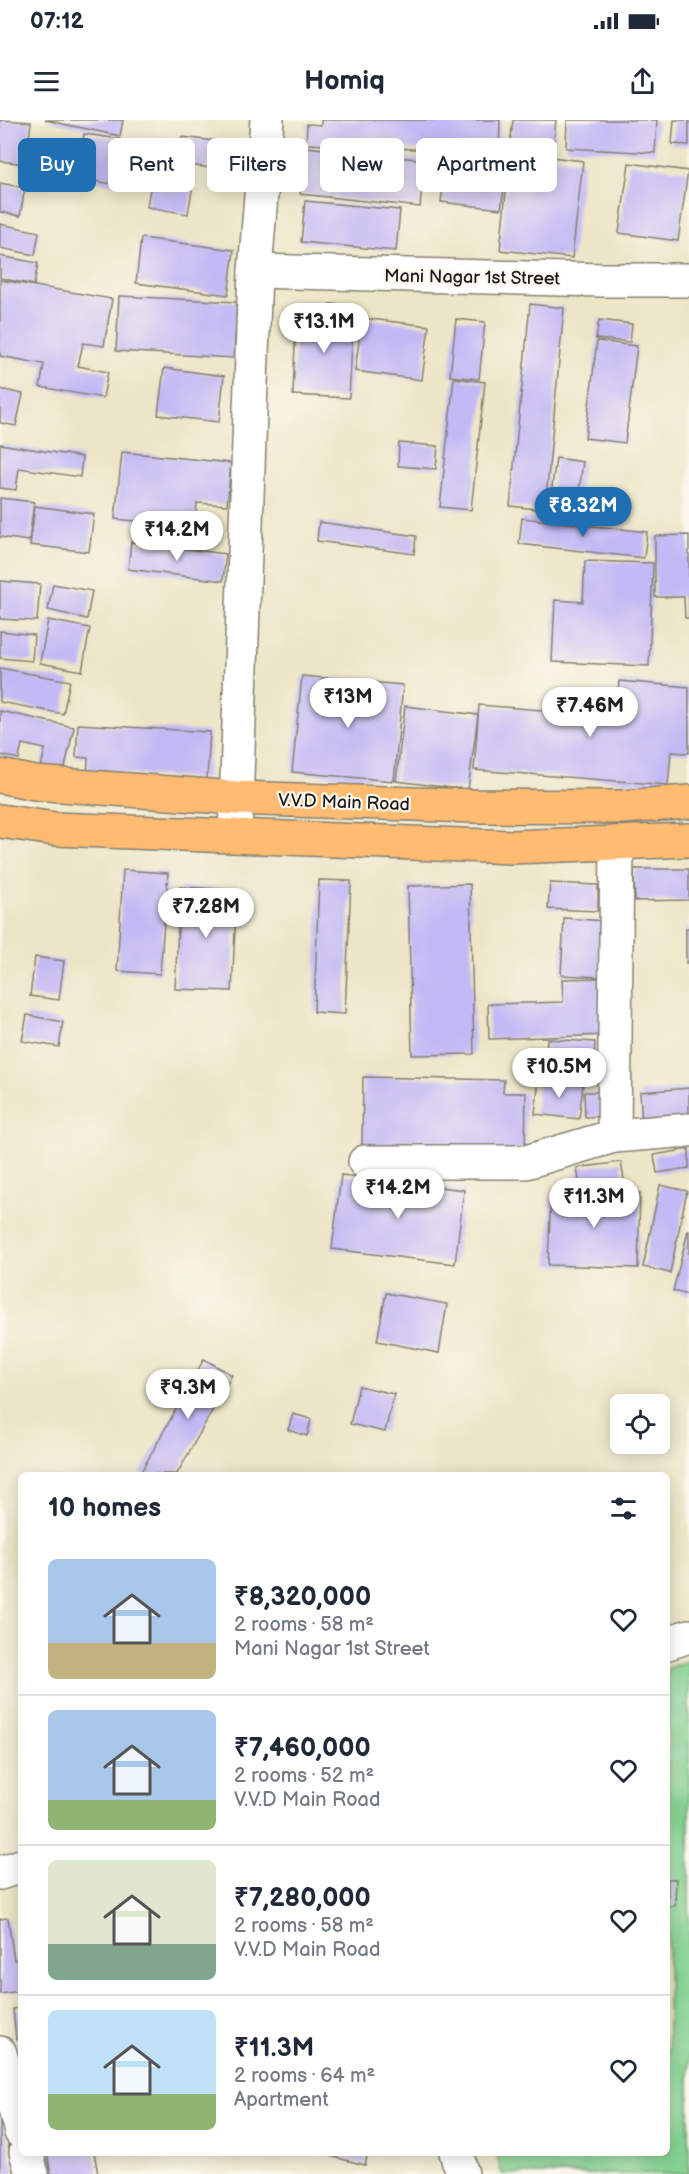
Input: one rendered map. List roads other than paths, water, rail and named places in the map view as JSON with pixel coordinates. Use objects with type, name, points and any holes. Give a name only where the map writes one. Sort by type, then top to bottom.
[{"type":"main road","name":"V.V.D Main Road","points":[[0,776],[35,783],[236,798],[473,806],[622,807],[689,802]]},
{"type":"main road","points":[[617,843],[622,807]]},
{"type":"main road","name":"V.V.D Main Road","points":[[0,821],[55,829],[512,847],[689,840]]},
{"type":"street","points":[[235,835],[255,271],[267,120]]},
{"type":"street","name":"Mani Nagar 1st Street","points":[[255,271],[602,280],[689,280]]},
{"type":"street","points":[[614,1136],[617,843]]},
{"type":"street","points":[[365,1162],[526,1162],[614,1136],[689,1130]]},
{"type":"street","points":[[670,1642],[689,1636]]},
{"type":"street","points":[[0,1873],[18,1867]]},
{"type":"street","points":[[0,2053],[18,2121]]},
{"type":"street","points":[[27,2156],[32,2174]]},
{"type":"street","points":[[457,2156],[462,2174]]}]
